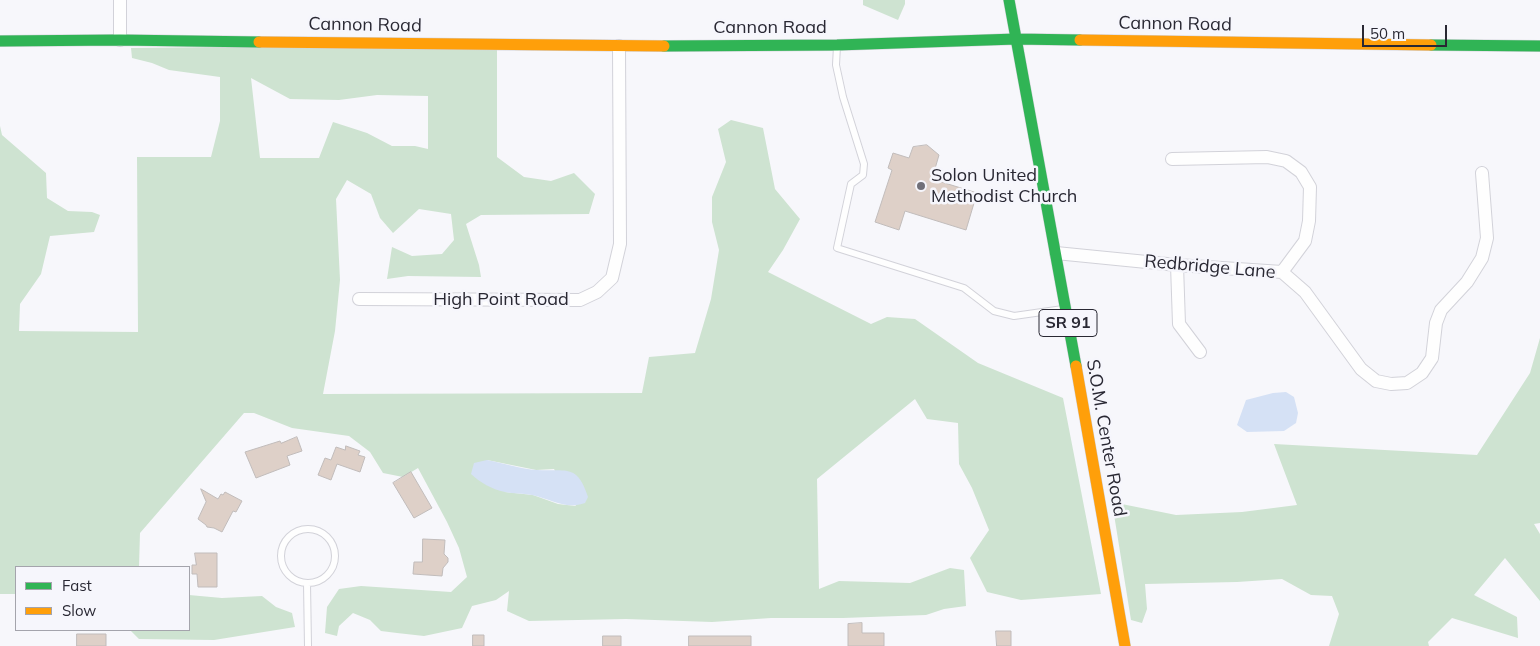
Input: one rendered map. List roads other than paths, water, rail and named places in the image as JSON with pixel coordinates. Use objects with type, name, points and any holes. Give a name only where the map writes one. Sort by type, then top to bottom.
[{"type":"main road","name":"S.O.M. Center Road","points":[[1009,0],[1056,253],[1125,646]]},
{"type":"main road","name":"Cannon Road","points":[[0,41],[120,40],[619,46],[837,45],[1016,39],[1540,46]]},
{"type":"street","points":[[120,0],[120,40]]},
{"type":"street","name":"High Point Road","points":[[359,299],[580,300],[597,292],[612,278],[620,244],[619,46]]},
{"type":"street","points":[[1172,159],[1267,157],[1286,161],[1301,172],[1310,187],[1305,241],[1282,272]]},
{"type":"street","name":"Redbridge Lane","points":[[1056,253],[1177,265],[1282,272],[1305,292],[1362,369],[1376,381],[1392,384],[1407,383],[1422,372],[1432,358],[1436,323],[1442,310],[1467,282],[1482,258],[1486,238],[1482,173]]},
{"type":"street","points":[[1177,265],[1179,324],[1200,352]]},
{"type":"lane","points":[[837,45],[836,65],[842,97],[864,164],[863,175],[851,184],[837,248],[964,288],[994,311],[1014,316],[1066,309]]},
{"type":"lane","points":[[308,530],[324,535],[330,541],[335,557],[333,566],[323,579],[307,583],[298,581],[290,576],[284,569],[281,557],[285,543],[291,536],[299,531],[308,530]]},
{"type":"lane","points":[[307,583],[308,646]]},
{"type":"water","points":[[1286,392],[1294,397],[1298,413],[1296,423],[1284,431],[1247,432],[1237,425],[1246,400],[1273,393]]},
{"type":"water","points":[[487,460],[531,469],[563,470],[575,474],[584,486],[588,497],[585,503],[564,505],[532,495],[508,493],[495,489],[482,483],[471,474],[474,463]]},
{"type":"place","name":"Solon United Methodist Church","points":[[921,186]]}]
